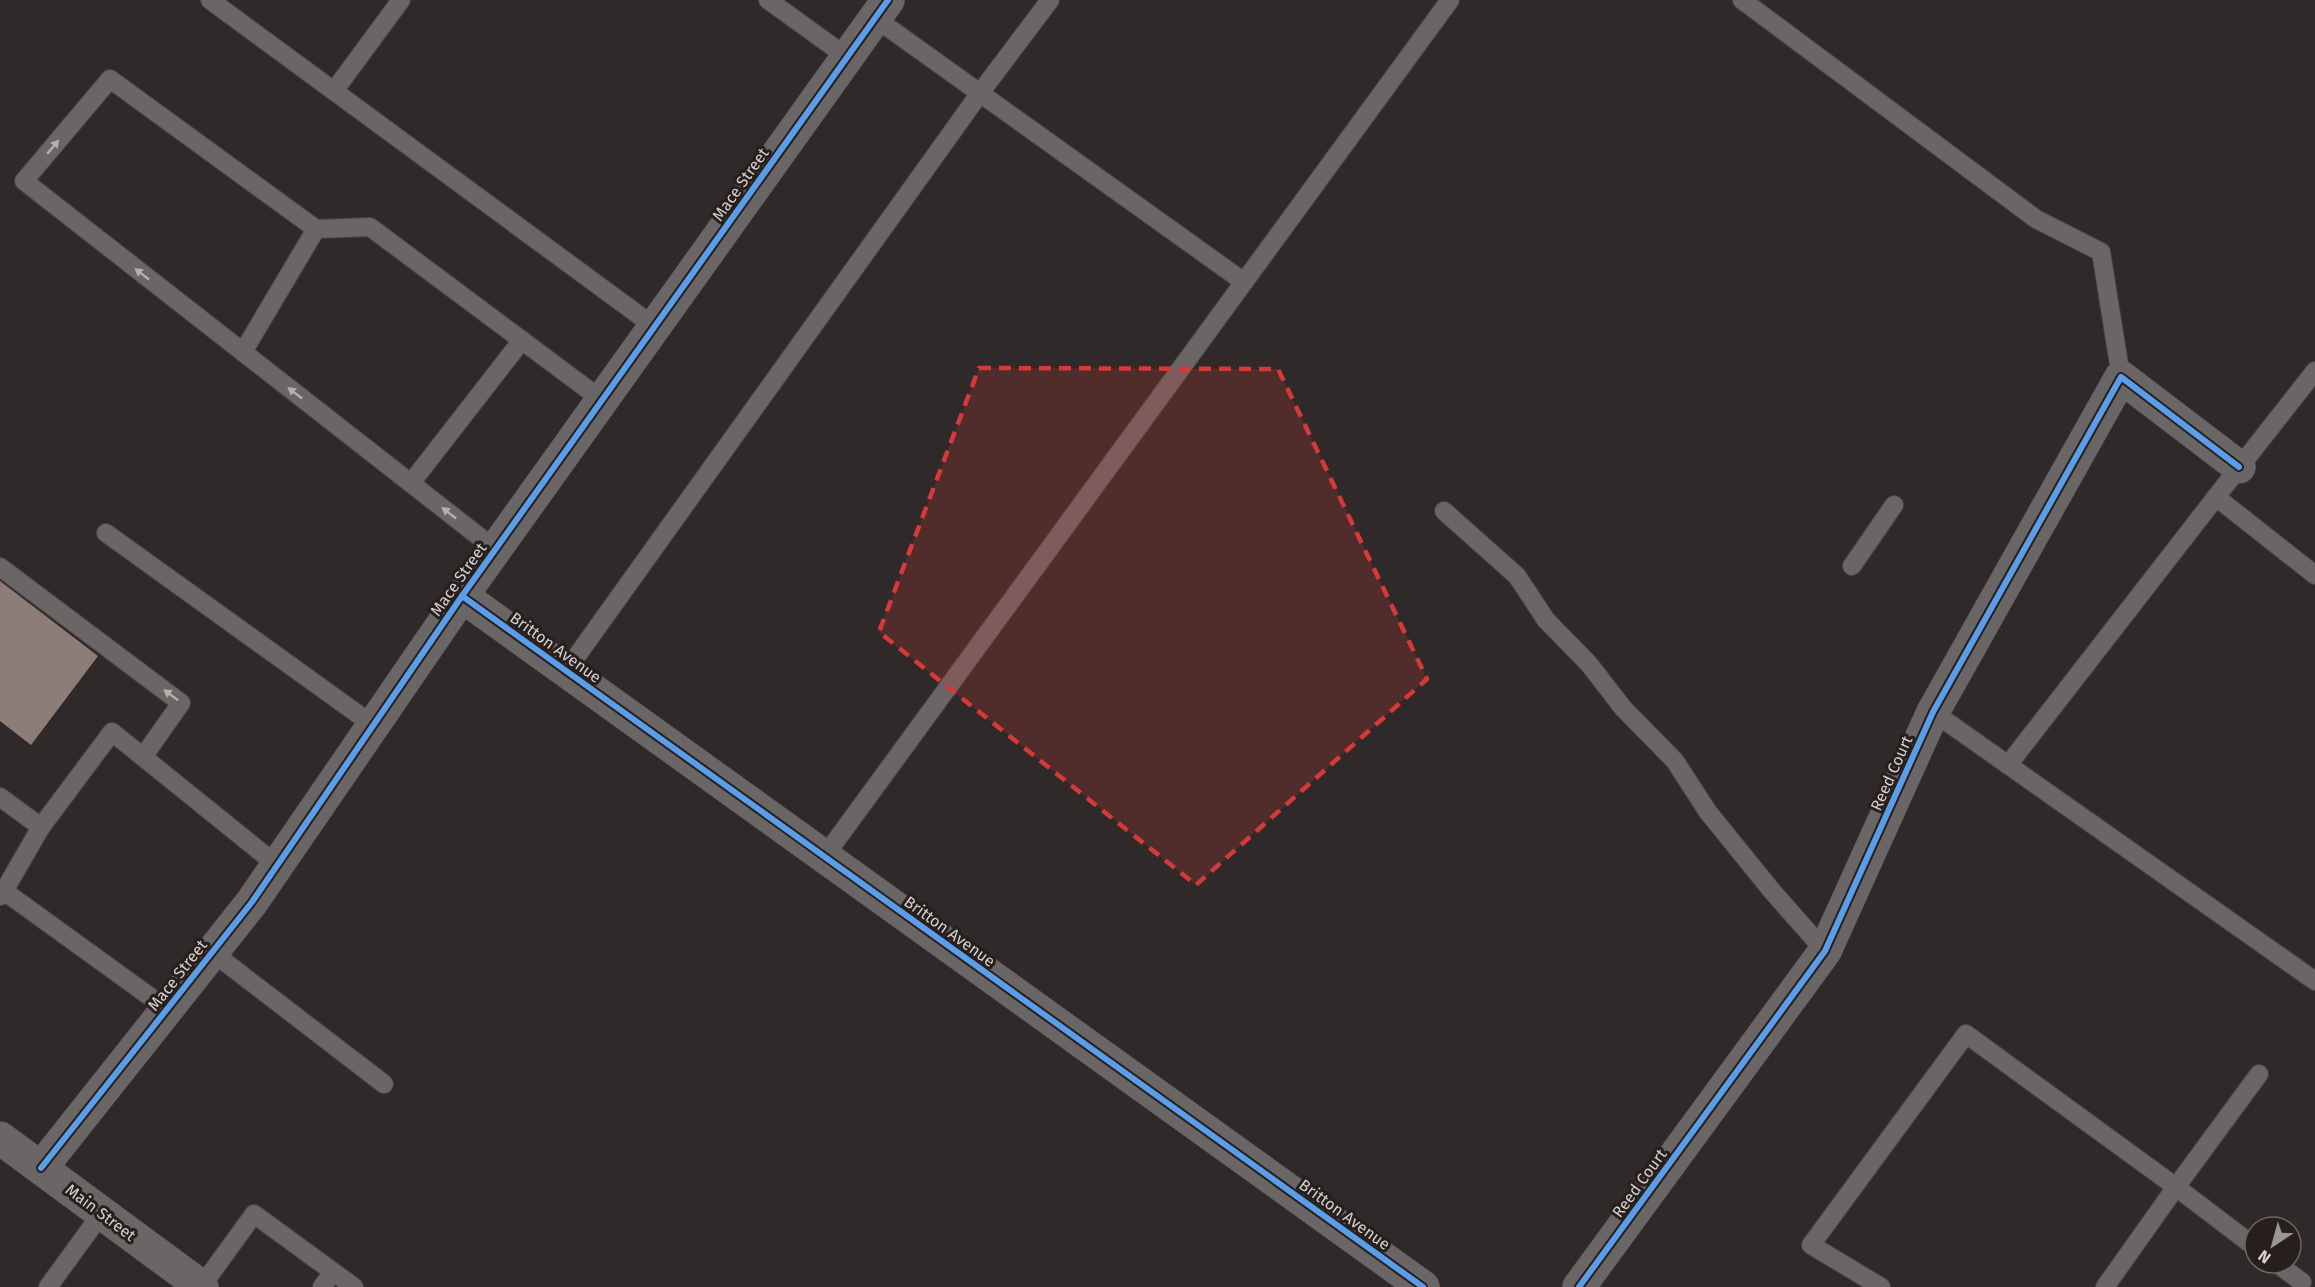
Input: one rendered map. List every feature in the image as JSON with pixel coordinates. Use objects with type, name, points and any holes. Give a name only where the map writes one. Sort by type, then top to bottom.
[{"type":"street","name":"Mace Street","points":[[42,1168],[212,952],[277,865],[495,549],[882,9]]},
{"type":"street","points":[[2121,377],[2239,467]]},
{"type":"street","name":"Reed Court","points":[[1579,1287],[1825,951],[1933,712],[2121,377]]},
{"type":"street","name":"Britton Avenue","points":[[462,596],[1423,1287]]},
{"type":"street","name":"Main Street","points":[[0,1138],[202,1287]]},
{"type":"lane","points":[[210,0],[655,327]]},
{"type":"lane","points":[[334,91],[401,0]]},
{"type":"lane","points":[[768,0],[847,57]]},
{"type":"lane","points":[[566,671],[980,93],[1050,0]]},
{"type":"lane","points":[[824,857],[1450,0]]},
{"type":"lane","points":[[1742,0],[2036,219],[2101,252],[2121,377]]},
{"type":"lane","points":[[882,9],[980,93],[1244,282]]},
{"type":"lane","points":[[495,549],[24,182],[110,79],[316,229],[370,227],[602,400]]},
{"type":"lane","points":[[243,352],[316,229]]},
{"type":"lane","points":[[411,483],[522,340]]},
{"type":"lane","points":[[2008,765],[2315,371]]},
{"type":"lane","points":[[2216,497],[2315,575]]},
{"type":"lane","points":[[1851,566],[1894,505]]},
{"type":"lane","points":[[1444,510],[1517,576],[1546,620],[1589,664],[1623,708],[1675,761],[1708,812],[1772,891],[1825,951]]},
{"type":"lane","points":[[105,533],[373,725]]},
{"type":"lane","points":[[0,567],[182,703],[143,757]]},
{"type":"lane","points":[[1933,712],[2315,981]]},
{"type":"lane","points":[[167,1009],[2,894],[41,826],[112,732],[277,865]]},
{"type":"lane","points":[[0,797],[41,826]]},
{"type":"lane","points":[[212,952],[384,1084]]},
{"type":"lane","points":[[1881,1287],[1811,1245],[1966,1034],[2243,1238]]},
{"type":"lane","points":[[2105,1287],[2259,1074]]},
{"type":"lane","points":[[48,1287],[102,1213]]},
{"type":"lane","points":[[202,1287],[254,1214],[354,1287]]},
{"type":"lane","points":[[322,1287],[333,1272]]},
{"type":"lane","points":[[2292,1275],[2302,1282]]},
{"type":"highlighted area","points":[[979,368],[1278,369],[1427,679],[1196,885],[879,632]]},
{"type":"building","points":[[0,581],[98,656],[31,745],[0,721]]},
{"type":"cycle path","points":[[41,1168],[252,902],[462,596],[888,0]]},
{"type":"cycle path","points":[[1579,1287],[1825,951],[1933,712],[2121,377],[2239,467]]},
{"type":"cycle path","points":[[462,596],[1423,1287]]}]
